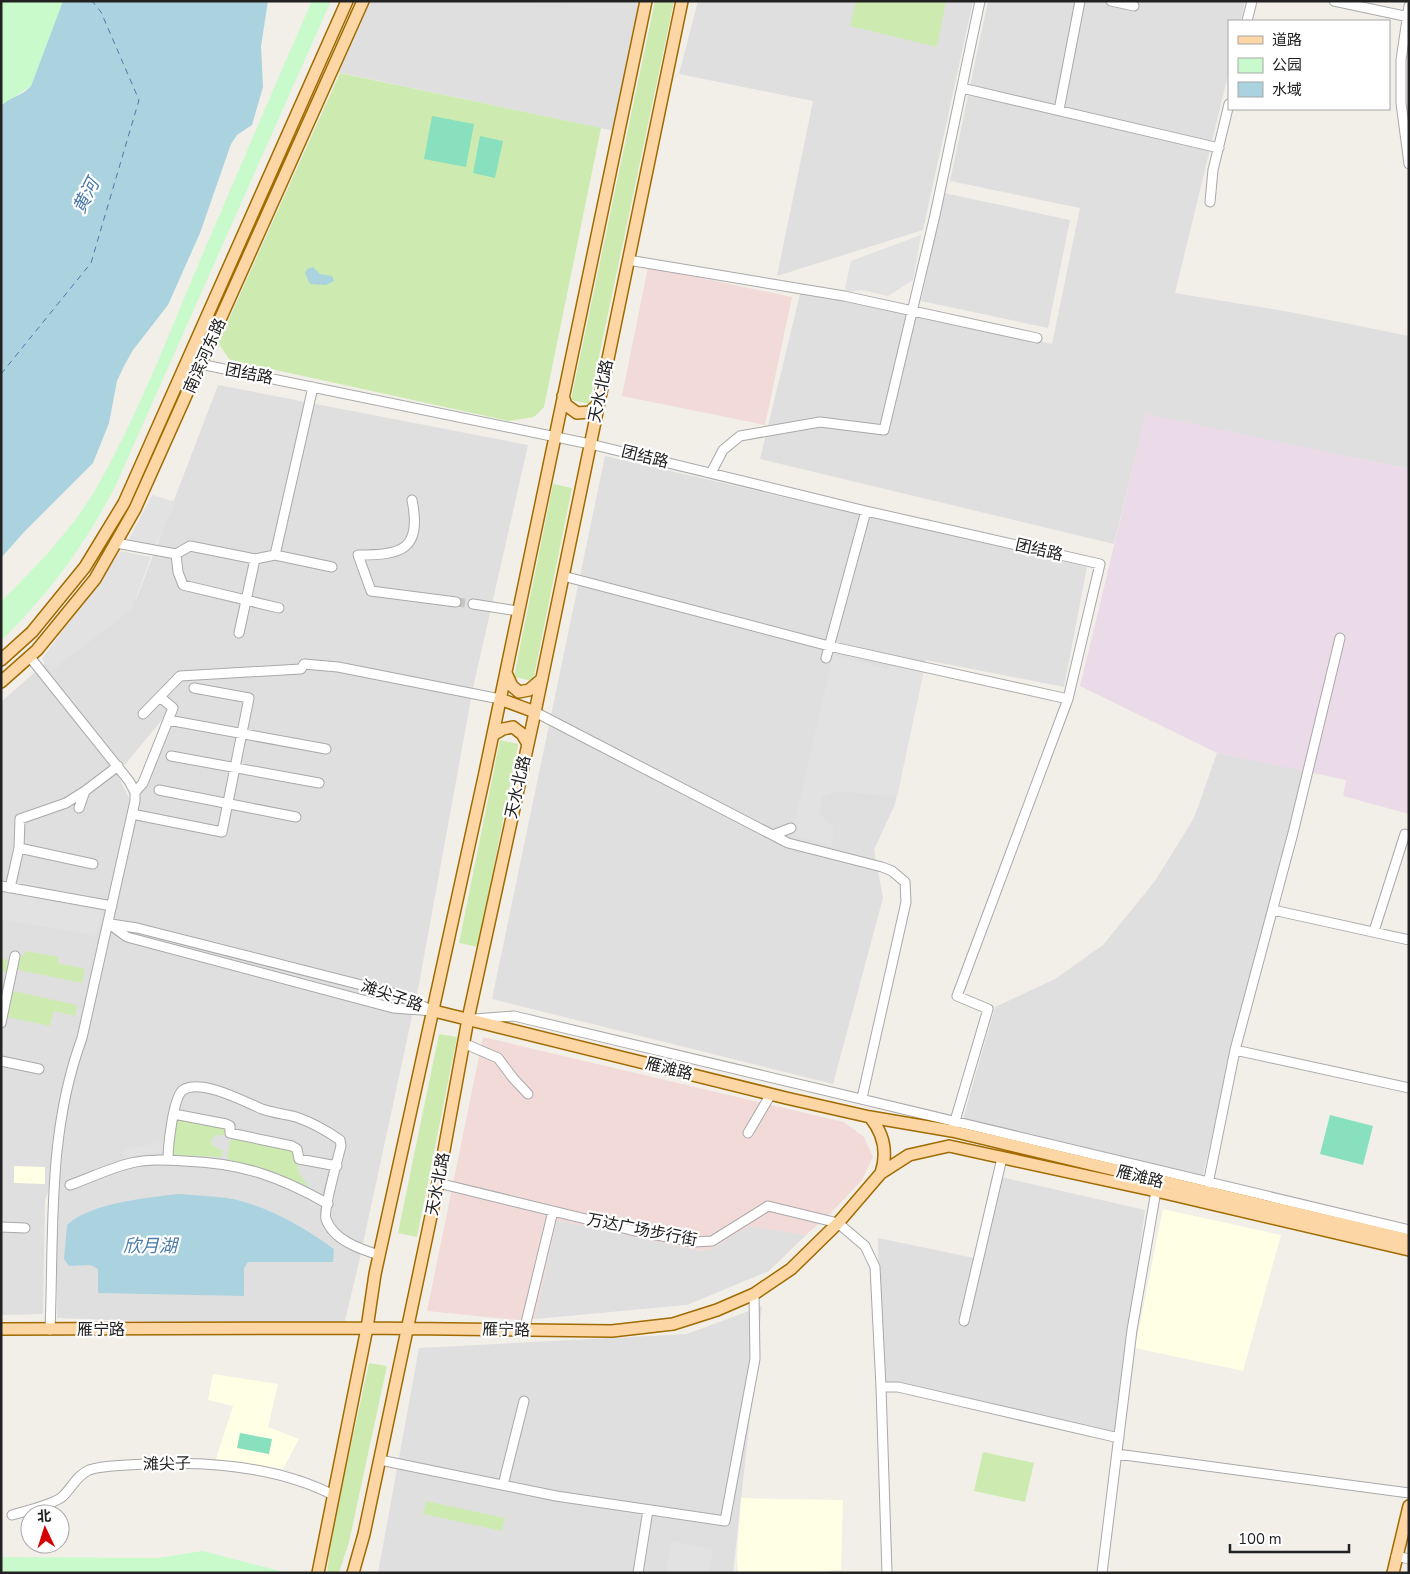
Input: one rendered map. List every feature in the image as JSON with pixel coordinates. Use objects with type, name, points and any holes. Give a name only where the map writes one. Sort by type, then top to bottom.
[{"type":"main road","name":"南滨河东路","points":[[1,660],[32,632],[85,568],[124,502],[188,362],[347,1]]},
{"type":"main road","name":"南滨河东路","points":[[1,682],[29,656],[95,580],[135,509],[202,364],[363,1]]},
{"type":"main road","name":"天水北路","points":[[353,1573],[380,1460],[438,1183],[463,1043],[535,712],[682,1]]},
{"type":"main road","points":[[318,1573],[367,1328],[379,1255],[434,1011],[506,674],[644,2]]},
{"type":"main road","points":[[563,396],[566,405],[576,413],[590,412],[599,403]]},
{"type":"main road","points":[[506,674],[512,686],[520,692],[530,690],[542,678]]},
{"type":"main road","points":[[500,699],[535,712]]},
{"type":"main road","points":[[493,735],[503,729],[513,727],[522,734],[528,744]]},
{"type":"main road","name":"雁滩路","points":[[434,1011],[870,1117],[954,1127],[1206,1193],[1409,1250]]},
{"type":"main road","points":[[870,1117],[879,1129],[884,1144],[881,1173]]},
{"type":"main road","name":"雁滩路","points":[[949,1146],[1156,1191],[1206,1193],[1409,1240]]},
{"type":"main road","name":"雁宁路","points":[[1,1329],[367,1328],[407,1330],[612,1331],[673,1324],[717,1310],[754,1294],[791,1269],[838,1223],[881,1173],[909,1154],[949,1146]]},
{"type":"main road","points":[[1393,1573],[1409,1506]]},
{"type":"street","points":[[711,473],[723,450],[740,436],[820,422],[884,430],[935,215],[980,1]]},
{"type":"street","points":[[1059,110],[1080,1]]},
{"type":"street","points":[[1111,1],[1134,6]]},
{"type":"street","points":[[1247,20],[1252,1]]},
{"type":"street","points":[[1334,1],[1408,17]]},
{"type":"street","points":[[1409,6],[1401,60],[1401,103],[1409,164]]},
{"type":"street","points":[[962,88],[1219,148]]},
{"type":"street","points":[[1210,202],[1213,170],[1228,108]]},
{"type":"street","points":[[628,260],[911,310],[1037,338]]},
{"type":"street","name":"团结路","points":[[188,362],[555,436],[866,512],[1100,564],[1068,699]]},
{"type":"street","points":[[276,555],[314,387]]},
{"type":"street","points":[[412,500],[415,524],[412,538],[401,550],[388,555],[358,555],[371,591],[456,602]]},
{"type":"street","points":[[826,658],[866,512]]},
{"type":"street","points":[[116,543],[176,554],[190,546],[256,559],[276,555],[332,567]]},
{"type":"street","points":[[176,554],[178,572],[183,585],[279,608]]},
{"type":"street","points":[[239,633],[256,559]]},
{"type":"street","points":[[468,1019],[514,1016],[862,1098],[954,1127],[988,1009],[957,996],[1068,699],[829,646],[563,576]]},
{"type":"street","points":[[473,604],[518,611]]},
{"type":"street","points":[[1340,638],[1322,720],[1235,1050],[1206,1193],[1409,1230]]},
{"type":"street","points":[[29,656],[118,766],[135,792]]},
{"type":"street","points":[[143,714],[180,676],[301,669],[304,664],[338,668],[500,699]]},
{"type":"street","points":[[132,814],[222,832],[249,698],[194,688]]},
{"type":"street","points":[[50,1330],[52,1212],[58,1133],[108,924],[135,792],[143,783],[173,708],[160,697]]},
{"type":"street","points":[[535,712],[788,843],[892,870],[904,882],[906,902],[862,1098]]},
{"type":"street","points":[[168,720],[326,749]]},
{"type":"street","points":[[171,756],[319,783]]},
{"type":"street","points":[[112,906],[6,887],[19,848],[20,819],[66,803],[118,766]]},
{"type":"street","points":[[159,790],[296,817]]},
{"type":"street","points":[[79,808],[85,791]]},
{"type":"street","points":[[773,835],[791,828]]},
{"type":"street","points":[[1374,931],[1405,834]]},
{"type":"street","points":[[19,848],[93,864]]},
{"type":"street","points":[[1273,910],[1409,940]]},
{"type":"street","name":"滩尖子路","points":[[108,924],[137,928],[393,994],[434,1011]]},
{"type":"street","name":"滩尖子路","points":[[108,924],[127,937],[393,1008],[434,1011]]},
{"type":"street","points":[[1,1023],[14,956]]},
{"type":"street","points":[[1,973],[11,975]]},
{"type":"street","points":[[463,1043],[498,1058],[528,1094]]},
{"type":"street","points":[[1235,1050],[1409,1088]]},
{"type":"street","points":[[1,1061],[39,1069]]},
{"type":"street","points":[[168,1160],[168,1142],[174,1114],[179,1094],[185,1089],[199,1088],[232,1094],[264,1110],[298,1118],[340,1140],[341,1146],[325,1217],[330,1228],[356,1248],[379,1255]]},
{"type":"street","points":[[748,1133],[771,1094]]},
{"type":"street","points":[[174,1114],[226,1124],[230,1126],[230,1133],[292,1146],[297,1149],[299,1159],[337,1166]]},
{"type":"street","points":[[964,1321],[1002,1158]]},
{"type":"street","points":[[70,1185],[131,1163],[168,1160],[215,1162],[259,1171],[301,1188],[328,1204]]},
{"type":"street","name":"万达广场步行街","points":[[438,1183],[554,1211],[703,1243],[721,1237],[768,1206],[838,1223]]},
{"type":"street","points":[[1102,1573],[1132,1330],[1156,1191]]},
{"type":"street","points":[[524,1331],[554,1211]]},
{"type":"street","points":[[838,1223],[865,1246],[876,1267],[887,1573]]},
{"type":"street","points":[[1,1227],[25,1228]]},
{"type":"street","points":[[380,1460],[556,1496],[725,1521],[755,1359],[754,1294]]},
{"type":"street","points":[[881,1387],[898,1387],[1119,1438]]},
{"type":"street","points":[[503,1485],[524,1401]]},
{"type":"street","points":[[1117,1454],[1409,1494]]},
{"type":"street","name":"滩尖子","points":[[12,1515],[60,1498],[86,1471],[96,1468],[154,1463],[212,1464],[274,1474],[318,1488],[333,1495]]},
{"type":"street","points":[[638,1573],[648,1510]]},
{"type":"street","points":[[1396,1556],[1409,1559]]},
{"type":"shaded area","points":[[363,1],[646,3],[619,132],[332,71]]},
{"type":"shaded area","points":[[698,1],[973,1],[923,230],[777,276],[813,101],[679,74]]},
{"type":"shaded area","points":[[988,1],[1245,1],[1241,20],[1228,20],[1228,75],[1175,293],[1290,312],[1409,336],[1409,469],[1146,415],[1114,544],[760,459],[802,286],[1052,344],[1080,208],[950,181]]},
{"type":"shaded area","points":[[944,193],[1070,220],[1048,328],[921,301]]},
{"type":"shaded area","points":[[921,235],[913,280],[888,296],[862,290],[844,293],[851,261]]},
{"type":"shaded area","points":[[648,267],[792,297],[765,425],[622,396]]},
{"type":"shaded area","points":[[218,385],[528,445],[473,688],[419,984],[343,1329],[57,1318],[57,1167],[45,1200],[43,1314],[1,1315],[1,702],[44,664],[99,592],[136,600]],"holes":[[[167,714],[136,810],[117,774]]]},
{"type":"shaded area","points":[[1146,414],[1409,469],[1409,814],[1343,796],[1346,780],[1217,753],[1080,686]]},
{"type":"shaded area","points":[[605,456],[1087,567],[1064,687],[926,660],[895,804],[874,850],[883,898],[833,1084],[492,999]]},
{"type":"shaded area","points":[[152,495],[176,502],[155,547],[127,543]]},
{"type":"shaded area","points":[[120,551],[151,557],[132,609],[51,671],[42,659]]},
{"type":"shaded area","points":[[833,655],[888,669],[892,665],[924,669],[897,797],[839,791],[822,797],[819,813],[833,828],[832,848],[792,834]]},
{"type":"shaded area","points":[[1217,753],[1304,770],[1200,1186],[963,1119],[995,1007],[1055,979],[1103,945],[1155,881],[1194,818]]},
{"type":"shaded area","points":[[1,891],[101,910],[96,936],[1,919]]},
{"type":"shaded area","points":[[483,1037],[844,1122],[864,1137],[873,1157],[862,1180],[830,1214],[806,1235],[749,1226],[711,1249],[700,1251],[557,1220],[535,1319],[518,1320],[427,1311]]},
{"type":"shaded area","points":[[163,1142],[164,1151],[125,1158],[123,1149]]},
{"type":"shaded area","points":[[14,1166],[45,1167],[45,1184],[14,1183]]},
{"type":"shaded area","points":[[992,1175],[1145,1210],[1116,1434],[880,1381],[878,1238],[974,1258]]},
{"type":"shaded area","points":[[1163,1209],[1281,1235],[1243,1371],[1135,1348]]},
{"type":"shaded area","points":[[557,1220],[700,1251],[711,1249],[749,1225],[806,1235],[769,1271],[687,1305],[535,1319]]},
{"type":"shaded area","points":[[762,1306],[733,1573],[378,1573],[419,1348],[687,1334]]},
{"type":"shaded area","points":[[213,1374],[278,1384],[268,1427],[299,1439],[283,1469],[216,1459],[233,1406],[208,1400]]},
{"type":"shaded area","points":[[741,1498],[843,1500],[841,1570],[826,1571],[824,1573],[738,1573],[737,1557]]},
{"type":"shaded area","points":[[672,1541],[713,1549],[709,1573],[665,1573]]},
{"type":"green space","points":[[1,1],[63,1],[31,86],[1,106]]},
{"type":"green space","points":[[312,1],[331,1],[115,487],[78,549],[50,587],[1,641],[1,601],[39,563],[74,522],[94,492],[123,437],[150,380]]},
{"type":"green space","points":[[655,1],[674,1],[589,404],[571,400]]},
{"type":"green space","points":[[856,1],[946,1],[937,47],[850,26]]},
{"type":"green space","points":[[340,73],[601,128],[544,407],[534,417],[509,421],[230,360],[218,343]]},
{"type":"green space","points":[[432,116],[474,124],[466,167],[424,159]]},
{"type":"green space","points":[[480,136],[503,141],[495,178],[473,173]]},
{"type":"green space","points":[[553,484],[572,488],[533,681],[514,677]]},
{"type":"green space","points":[[500,740],[518,744],[478,947],[459,943]]},
{"type":"green space","points":[[27,951],[58,957],[58,963],[85,969],[82,983],[9,968],[7,972],[1,971],[1,956],[7,961],[17,961]]},
{"type":"green space","points":[[13,991],[77,1005],[75,1016],[54,1011],[50,1026],[7,1017]]},
{"type":"green space","points":[[439,1034],[457,1037],[417,1237],[398,1233]]},
{"type":"green space","points":[[1330,1115],[1373,1126],[1363,1165],[1320,1154]]},
{"type":"green space","points":[[177,1118],[227,1128],[226,1135],[216,1135],[211,1140],[212,1145],[223,1151],[221,1157],[172,1155]]},
{"type":"green space","points":[[231,1138],[295,1151],[294,1159],[297,1160],[299,1173],[309,1187],[271,1171],[230,1160],[227,1157]]},
{"type":"green space","points":[[369,1363],[387,1366],[349,1542],[339,1573],[327,1573],[332,1532]]},
{"type":"green space","points":[[240,1433],[272,1439],[269,1454],[237,1448]]},
{"type":"green space","points":[[983,1452],[1034,1463],[1025,1502],[974,1491]]},
{"type":"green space","points":[[426,1501],[505,1518],[502,1531],[423,1514]]},
{"type":"green space","points":[[203,1551],[287,1573],[1,1573],[1,1557],[158,1558]]},
{"type":"water","name":"黄河","points":[[63,1],[268,1],[261,46],[263,87],[252,125],[237,135],[231,144],[200,233],[168,305],[133,350],[117,381],[109,423],[93,463],[25,531],[1,558],[1,106],[8,100],[25,92],[31,86]]},
{"type":"water","points":[[313,267],[320,274],[332,276],[334,281],[326,285],[310,284],[305,273],[307,269]]},
{"type":"water","name":"欣月湖","points":[[178,1194],[227,1198],[255,1205],[269,1211],[297,1225],[334,1249],[333,1262],[248,1262],[244,1268],[244,1296],[98,1293],[98,1269],[90,1265],[69,1266],[64,1259],[67,1225],[77,1218],[90,1211],[119,1203]]},
{"type":"ferry route","points":[[1,374],[91,263],[139,100],[101,12],[92,1]]},
{"type":"tunnel","points":[[456,602],[473,604]]}]
